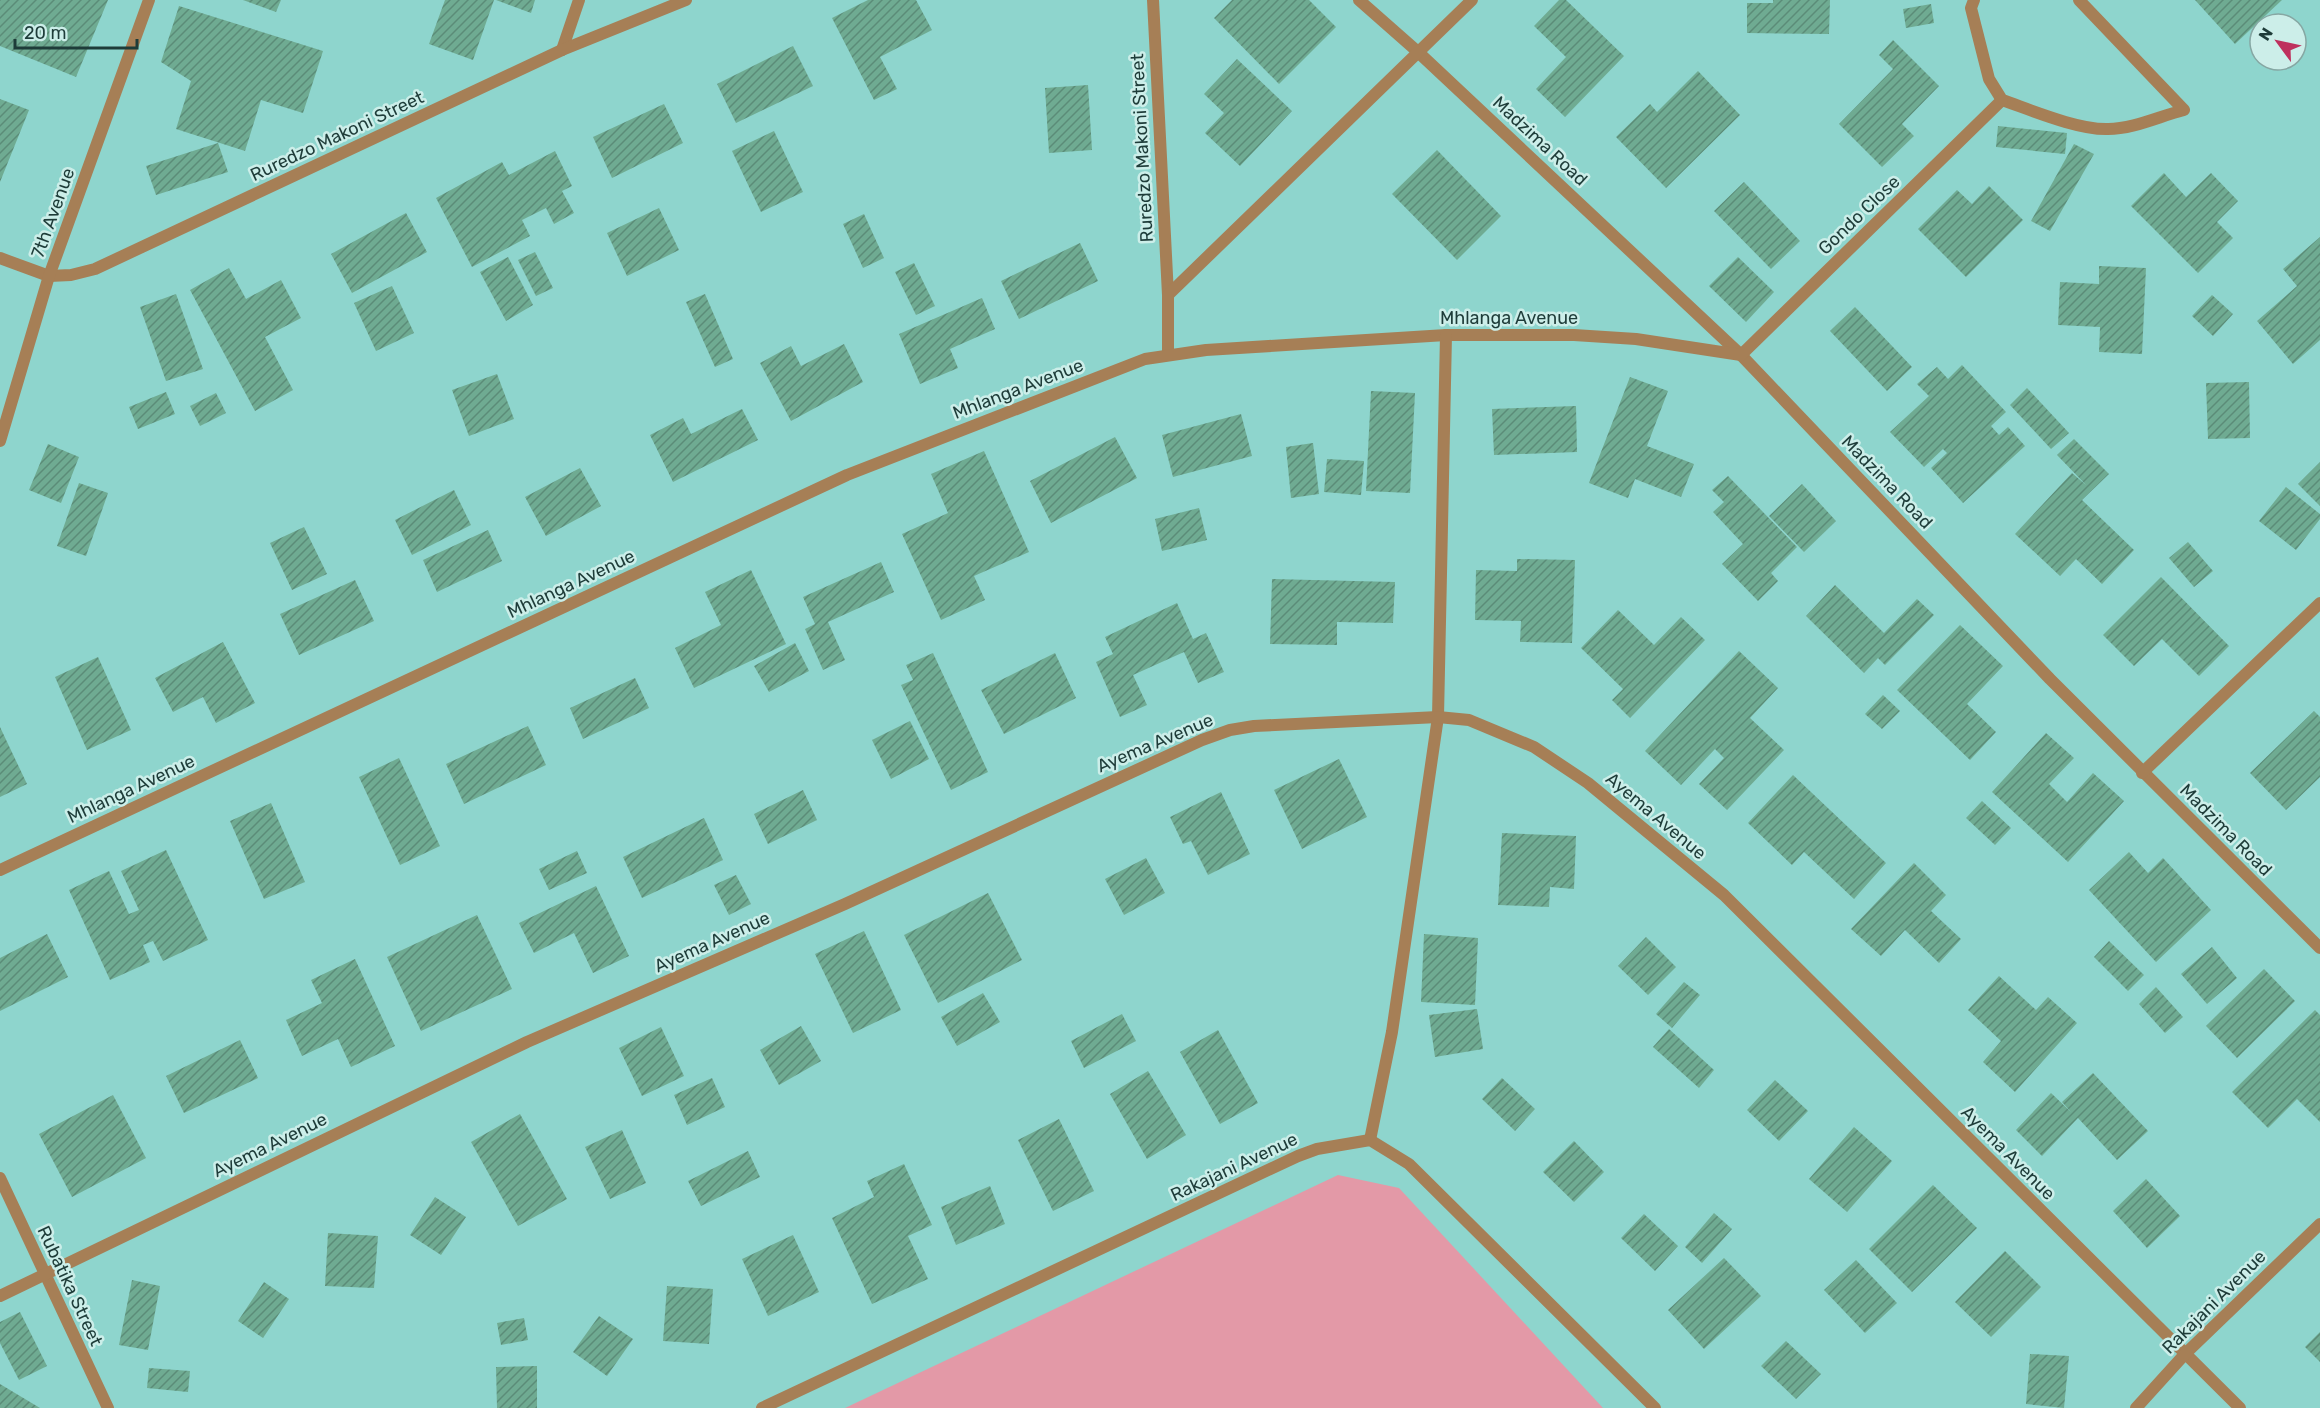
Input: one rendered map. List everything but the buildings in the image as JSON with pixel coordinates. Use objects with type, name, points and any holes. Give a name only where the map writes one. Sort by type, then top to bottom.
[{"type":"street","name":"7th Avenue","points":[[0,441],[50,276],[148,0]]},
{"type":"street","points":[[562,50],[579,0]]},
{"type":"street","name":"Ruredzo Makoni Street","points":[[0,258],[50,276],[71,275],[95,269],[562,50],[686,0]]},
{"type":"street","name":"Ruredzo Makoni Street","points":[[1153,0],[1168,295]]},
{"type":"street","name":"Madzima Road","points":[[1359,0],[1418,52],[1741,355],[2142,772],[2320,948]]},
{"type":"street","points":[[1168,355],[1168,295],[1472,0]]},
{"type":"street","points":[[1974,0],[1971,8],[1989,79],[2002,100],[2077,124],[2108,129],[2122,128],[2184,110],[2079,0]]},
{"type":"street","name":"Gondo Close","points":[[1741,355],[2002,100]]},
{"type":"street","points":[[1446,335],[1438,717],[1392,1032],[1371,1140],[1409,1164],[1655,1408]]},
{"type":"street","name":"Mhlanga Avenue","points":[[0,870],[847,475],[1145,359],[1206,350],[1446,335],[1594,336],[1636,339],[1741,355]]},
{"type":"street","points":[[2142,772],[2320,603]]},
{"type":"street","name":"Ayema Avenue","points":[[0,1296],[527,1042],[845,904],[1202,740],[1230,730],[1254,726],[1438,717],[1469,720],[1534,747],[1588,783],[1724,895],[2240,1408]]},
{"type":"street","name":"Rakajani Avenue","points":[[762,1408],[1298,1156],[1317,1149],[1371,1140]]},
{"type":"street","name":"Rubatika Street","points":[[0,1178],[108,1408]]},
{"type":"street","name":"Rakajani Avenue","points":[[2136,1408],[2185,1354],[2320,1224]]},
{"type":"shaded area","points":[[1338,1175],[1399,1188],[1603,1408],[845,1408]]}]
